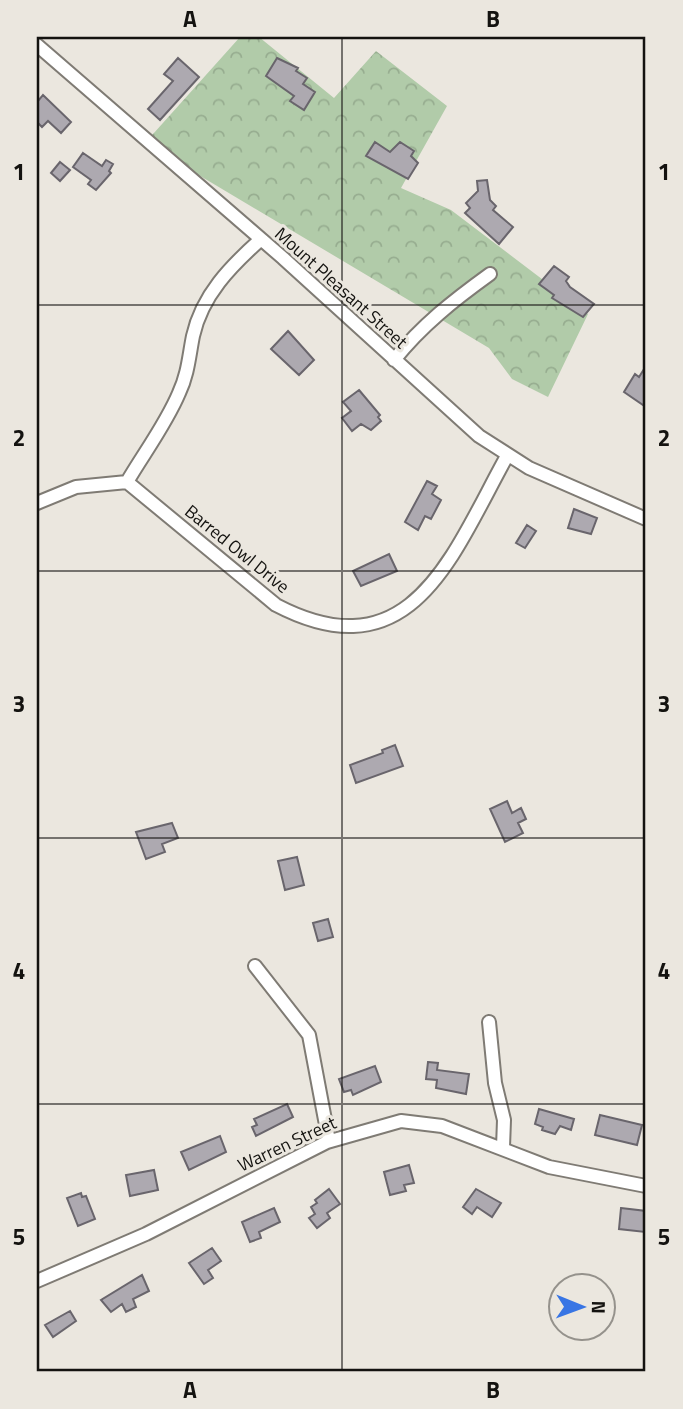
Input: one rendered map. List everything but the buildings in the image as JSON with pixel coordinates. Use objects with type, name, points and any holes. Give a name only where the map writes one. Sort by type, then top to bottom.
[{"type":"street","name":"Mount Pleasant Street","points":[[37,45],[457,417],[507,456],[555,481],[646,519]]},
{"type":"street","points":[[37,503],[76,487],[127,482],[178,397],[189,369],[193,334],[204,307],[225,271],[260,240]]},
{"type":"street","points":[[394,360],[416,333],[447,305],[490,274]]},
{"type":"street","name":"Barred Owl Drive","points":[[127,482],[276,605],[304,620],[335,627],[362,626],[405,609],[440,577],[507,456]]},
{"type":"street","points":[[255,966],[309,1035],[329,1141]]},
{"type":"street","points":[[489,1022],[495,1083],[504,1120],[503,1147]]},
{"type":"street","name":"Warren Street","points":[[37,1281],[146,1234],[329,1141],[401,1121],[423,1122],[503,1147],[549,1167],[646,1186]]},
{"type":"green space","points":[[240,37],[259,37],[334,98],[376,51],[447,106],[401,188],[451,210],[588,314],[548,397],[512,379],[489,348],[145,143]]}]
